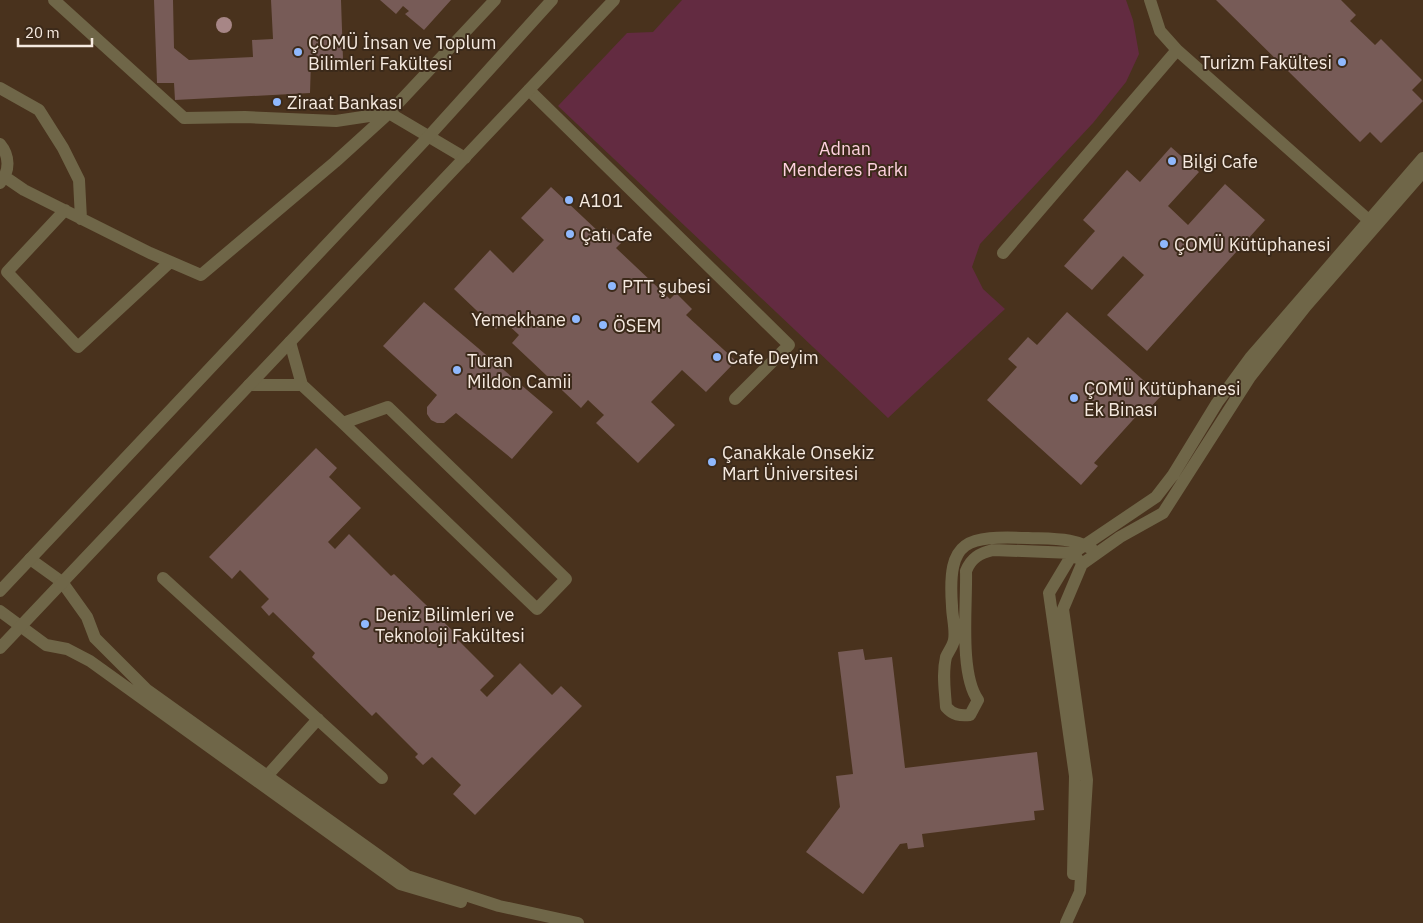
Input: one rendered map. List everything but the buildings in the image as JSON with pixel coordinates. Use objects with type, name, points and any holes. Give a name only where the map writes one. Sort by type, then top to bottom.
[{"type":"street","points":[[54,0],[184,118],[245,117],[336,121],[389,112],[465,158]]},
{"type":"street","points":[[0,144],[8,161],[2,180],[170,262],[201,275],[335,162],[389,112],[495,0]]},
{"type":"street","points":[[0,592],[429,136],[552,0]]},
{"type":"street","points":[[0,648],[614,0]]},
{"type":"street","points":[[1150,0],[1160,31],[1177,50],[1371,223]]},
{"type":"street","points":[[1003,253],[1177,50]]},
{"type":"street","points":[[0,88],[39,110],[63,148],[79,180],[81,218]]},
{"type":"street","points":[[529,90],[789,345],[736,399]]},
{"type":"street","points":[[1066,923],[1080,892],[1087,780],[1063,609],[1082,564],[1120,537],[1163,513],[1250,377],[1423,158]]},
{"type":"street","points":[[1059,923],[1073,889],[1074,776],[1049,593],[1073,553],[1156,498],[1217,403],[1250,358],[1371,223],[1423,172]]},
{"type":"street","points":[[65,210],[7,272],[78,347],[170,262]]},
{"type":"street","points":[[290,342],[302,386],[343,423],[536,609],[566,579],[388,407],[343,423]]},
{"type":"street","points":[[249,385],[302,386]]},
{"type":"street","points":[[1082,564],[1073,553],[993,550],[981,552],[969,562],[966,571],[966,644],[971,684],[978,700],[970,716],[955,715],[946,707],[943,673],[947,656],[954,641],[950,578],[956,556],[965,546],[981,538],[1065,539],[1087,544],[1097,553]]},
{"type":"street","points":[[30,559],[62,582],[87,617],[95,638],[147,690],[406,876],[499,906],[578,923]]},
{"type":"street","points":[[163,578],[382,778]]},
{"type":"street","points":[[0,611],[46,645],[67,649],[90,661],[400,884],[497,913],[542,923]]},
{"type":"street","points":[[267,776],[318,719]]},
{"type":"shaded area","name":"Çanakkale Onsekiz Mart Üniversitesi","points":[[0,0],[1423,0],[1423,923],[0,923]]},
{"type":"green space","name":"Adnan Menderes Parkı","points":[[682,0],[1126,0],[1133,20],[1139,54],[1126,82],[1093,123],[980,244],[972,267],[983,289],[1005,309],[888,418],[558,106],[627,33],[653,32]]},
{"type":"place","name":"ÇOMÜ İnsan ve Toplum Bilimleri Fakültesi","points":[[298,52]]},
{"type":"place","name":"Turizm Fakültesi","points":[[1342,62]]},
{"type":"place","name":"Ziraat Bankası","points":[[277,102]]},
{"type":"place","name":"Bilgi Cafe","points":[[1172,161]]},
{"type":"place","name":"A101","points":[[569,200]]},
{"type":"place","name":"Çatı Cafe","points":[[570,234]]},
{"type":"place","name":"ÇOMÜ Kütüphanesi","points":[[1164,244]]},
{"type":"place","name":"PTT şubesi","points":[[612,286]]},
{"type":"place","name":"Yemekhane","points":[[576,319]]},
{"type":"place","name":"ÖSEM","points":[[603,325]]},
{"type":"place","name":"Cafe Deyim","points":[[717,357]]},
{"type":"place","name":"Turan Mildon Camii","points":[[457,370]]},
{"type":"place","name":"ÇOMÜ Kütüphanesi Ek Binası","points":[[1074,398]]},
{"type":"place","name":"Çanakkale Onsekiz Mart Üniversitesi","points":[[712,462]]},
{"type":"place","name":"Deniz Bilimleri ve Teknoloji Fakültesi","points":[[365,624]]}]
